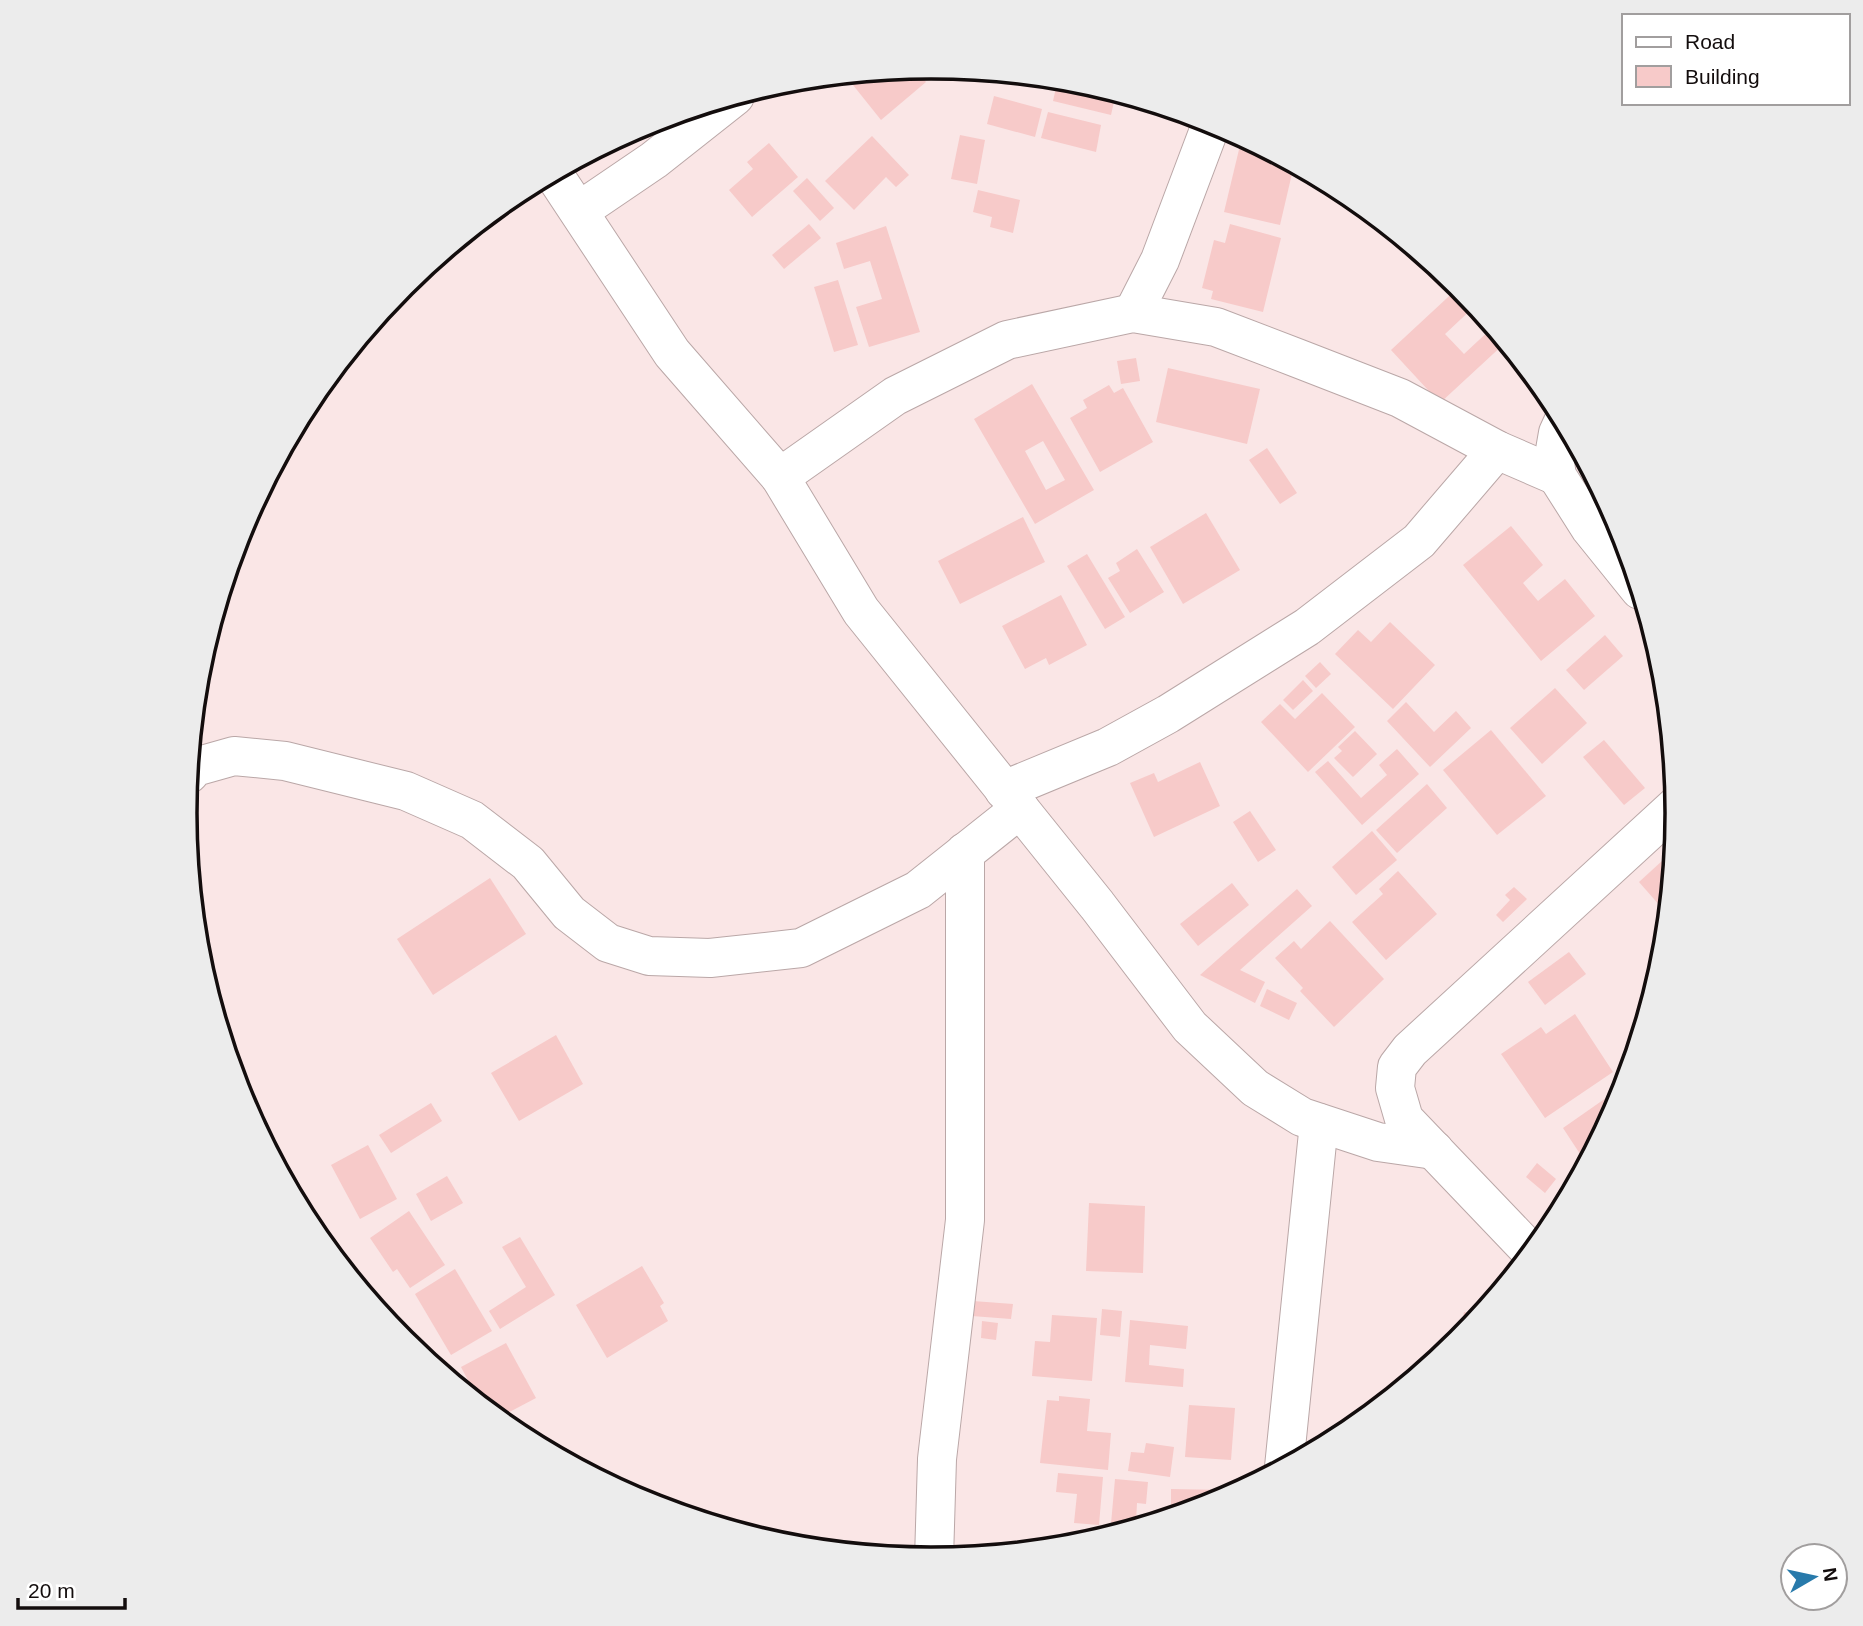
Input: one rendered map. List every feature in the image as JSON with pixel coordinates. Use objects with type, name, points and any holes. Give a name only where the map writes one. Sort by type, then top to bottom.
[{"type":"street","points":[[579,211],[654,160],[716,112]]},
{"type":"street","points":[[1133,313],[1160,260],[1208,133]]},
{"type":"street","points":[[558,181],[672,354],[780,477],[861,611],[1097,905],[1190,1027],[1255,1088],[1302,1117],[1378,1142],[1434,1150]]},
{"type":"street","points":[[780,477],[895,396],[1007,340],[1133,313],[1216,327],[1400,398],[1497,450],[1557,476]]},
{"type":"street","points":[[1558,432],[1554,456],[1557,476],[1590,528],[1625,571]]},
{"type":"street","points":[[199,766],[234,756],[285,761],[406,791],[472,820],[528,863],[569,913],[608,943],[649,956],[710,958],[801,948],[918,890],[965,852],[1012,799],[1168,714],[1307,627],[1419,541],[1497,450]]},
{"type":"street","points":[[1525,1245],[1404,1119],[1395,1088],[1397,1067],[1410,1049],[1666,815]]},
{"type":"street","points":[[934,1547],[937,1459],[965,1220],[965,852]]},
{"type":"street","points":[[1285,1456],[1319,1123]]},
{"type":"building","points":[[924,79],[926,82],[881,120],[852,83]]},
{"type":"building","points":[[1056,90],[1114,102],[1111,115],[1053,101]]},
{"type":"building","points":[[994,96],[1042,109],[1035,137],[987,124]]},
{"type":"building","points":[[1048,112],[1101,125],[1096,152],[1041,138]]},
{"type":"building","points":[[960,135],[985,140],[977,184],[951,179]]},
{"type":"building","points":[[872,136],[909,175],[896,187],[886,177],[854,210],[825,181]]},
{"type":"building","points":[[769,143],[798,177],[752,217],[729,190],[753,169],[747,162]]},
{"type":"building","points":[[1240,147],[1292,173],[1280,225],[1224,212]]},
{"type":"building","points":[[807,178],[834,208],[820,221],[793,191]]},
{"type":"building","points":[[978,190],[1020,200],[1013,233],[990,227],[992,217],[973,212]]},
{"type":"building","points":[[809,224],[821,238],[784,269],[772,255]]},
{"type":"building","points":[[1230,224],[1281,238],[1263,312],[1211,299],[1213,291],[1202,288],[1214,240],[1225,243]]},
{"type":"building","points":[[886,226],[920,332],[869,347],[856,307],[882,299],[870,261],[844,269],[836,243]]},
{"type":"building","points":[[838,280],[858,345],[834,352],[814,287]]},
{"type":"building","points":[[1451,294],[1468,312],[1445,334],[1464,354],[1487,333],[1499,348],[1440,403],[1391,350]]},
{"type":"building","points":[[1136,358],[1140,381],[1121,384],[1117,361]]},
{"type":"building","points":[[1168,368],[1260,389],[1247,444],[1156,422]]},
{"type":"building","points":[[1032,384],[1094,490],[1035,524],[974,419]],"holes":[[[1043,441],[1065,480],[1046,490],[1025,451]]]},
{"type":"building","points":[[1109,385],[1114,393],[1123,388],[1153,442],[1100,472],[1070,418],[1087,408],[1083,400]]},
{"type":"building","points":[[1267,448],[1297,493],[1280,504],[1249,460]]},
{"type":"building","points":[[1206,513],[1240,570],[1183,604],[1150,547]]},
{"type":"building","points":[[1023,517],[1045,562],[960,604],[938,561]]},
{"type":"building","points":[[1511,526],[1543,565],[1523,583],[1538,601],[1565,579],[1595,616],[1541,661],[1463,565]]},
{"type":"building","points":[[1137,549],[1164,592],[1130,613],[1108,578],[1120,571],[1116,563]]},
{"type":"building","points":[[1087,554],[1125,617],[1105,629],[1067,566]]},
{"type":"building","points":[[1061,595],[1087,645],[1049,665],[1046,658],[1025,669],[1002,626]]},
{"type":"building","points":[[1390,622],[1435,665],[1393,709],[1335,654],[1358,630],[1371,642]]},
{"type":"building","points":[[1605,635],[1623,656],[1584,690],[1566,670]]},
{"type":"building","points":[[1320,662],[1331,674],[1316,688],[1305,676]]},
{"type":"building","points":[[1303,680],[1313,691],[1293,710],[1283,700]]},
{"type":"building","points":[[1555,688],[1587,723],[1542,764],[1510,728]]},
{"type":"building","points":[[1322,693],[1355,727],[1308,772],[1261,722],[1280,704],[1295,719]]},
{"type":"building","points":[[1406,702],[1434,732],[1456,711],[1471,728],[1430,767],[1387,721]]},
{"type":"building","points":[[1491,730],[1546,796],[1497,835],[1443,770]]},
{"type":"building","points":[[1355,731],[1377,754],[1353,777],[1334,758],[1342,751],[1338,747]]},
{"type":"building","points":[[1604,740],[1645,788],[1624,805],[1583,757]]},
{"type":"building","points":[[1397,749],[1419,774],[1362,825],[1315,772],[1328,761],[1361,798],[1387,775],[1379,765]]},
{"type":"building","points":[[1200,762],[1220,806],[1154,837],[1130,783],[1154,773],[1158,782]]},
{"type":"building","points":[[1427,784],[1447,808],[1397,853],[1376,830]]},
{"type":"building","points":[[1250,811],[1276,850],[1258,862],[1233,822]]},
{"type":"building","points":[[1372,831],[1397,860],[1356,895],[1332,867]]},
{"type":"building","points":[[1662,861],[1659,905],[1639,882]]},
{"type":"building","points":[[1398,871],[1437,914],[1386,960],[1352,922],[1383,894],[1379,889]]},
{"type":"building","points":[[490,878],[526,934],[433,995],[397,939]]},
{"type":"building","points":[[1232,883],[1249,905],[1198,946],[1180,924]]},
{"type":"building","points":[[1514,887],[1527,899],[1503,922],[1496,915],[1510,900],[1505,895]]},
{"type":"building","points":[[1297,889],[1312,906],[1240,970],[1265,982],[1255,1003],[1200,975]]},
{"type":"building","points":[[1330,921],[1384,979],[1334,1027],[1300,991],[1303,988],[1275,958],[1294,941],[1301,949]]},
{"type":"building","points":[[1569,952],[1586,974],[1545,1005],[1528,982]]},
{"type":"building","points":[[1267,989],[1297,1003],[1289,1020],[1260,1006]]},
{"type":"building","points":[[1575,1014],[1613,1072],[1545,1118],[1501,1054],[1541,1027],[1546,1034]]},
{"type":"building","points":[[556,1035],[583,1084],[519,1121],[491,1073]]},
{"type":"building","points":[[1609,1096],[1581,1155],[1563,1128]]},
{"type":"building","points":[[431,1103],[442,1121],[391,1153],[379,1135]]},
{"type":"building","points":[[368,1145],[397,1199],[360,1219],[331,1165]]},
{"type":"building","points":[[1537,1163],[1556,1179],[1545,1193],[1526,1177]]},
{"type":"building","points":[[447,1176],[463,1203],[431,1221],[416,1194]]},
{"type":"building","points":[[1089,1203],[1145,1206],[1143,1273],[1086,1271]]},
{"type":"building","points":[[409,1211],[445,1265],[410,1288],[397,1269],[393,1272],[370,1238]]},
{"type":"building","points":[[520,1237],[555,1295],[500,1329],[489,1311],[526,1287],[502,1247]]},
{"type":"building","points":[[642,1266],[664,1303],[660,1306],[668,1321],[607,1358],[576,1305]]},
{"type":"building","points":[[455,1269],[492,1331],[451,1355],[415,1294]]},
{"type":"building","points":[[973,1301],[1013,1304],[1011,1319],[972,1316]]},
{"type":"building","points":[[1102,1309],[1122,1311],[1120,1337],[1100,1335]]},
{"type":"building","points":[[1052,1315],[1097,1318],[1092,1381],[1032,1376],[1035,1341],[1050,1342]]},
{"type":"building","points":[[1130,1320],[1188,1326],[1186,1349],[1150,1345],[1149,1365],[1184,1369],[1183,1387],[1125,1382]]},
{"type":"building","points":[[982,1321],[998,1323],[996,1340],[981,1338]]},
{"type":"building","points":[[506,1343],[536,1398],[508,1413],[470,1384],[461,1367]]},
{"type":"building","points":[[1059,1396],[1090,1399],[1087,1431],[1111,1433],[1108,1470],[1040,1463],[1047,1400],[1059,1401]]},
{"type":"building","points":[[1189,1405],[1235,1408],[1231,1460],[1185,1457]]},
{"type":"building","points":[[1146,1443],[1174,1447],[1170,1477],[1128,1471],[1131,1452],[1144,1453]]},
{"type":"building","points":[[1058,1473],[1103,1477],[1099,1525],[1074,1523],[1077,1494],[1056,1492]]},
{"type":"building","points":[[1115,1479],[1148,1482],[1146,1504],[1137,1503],[1136,1518],[1111,1525]]},
{"type":"building","points":[[1171,1489],[1215,1490],[1212,1491],[1171,1507]]}]
